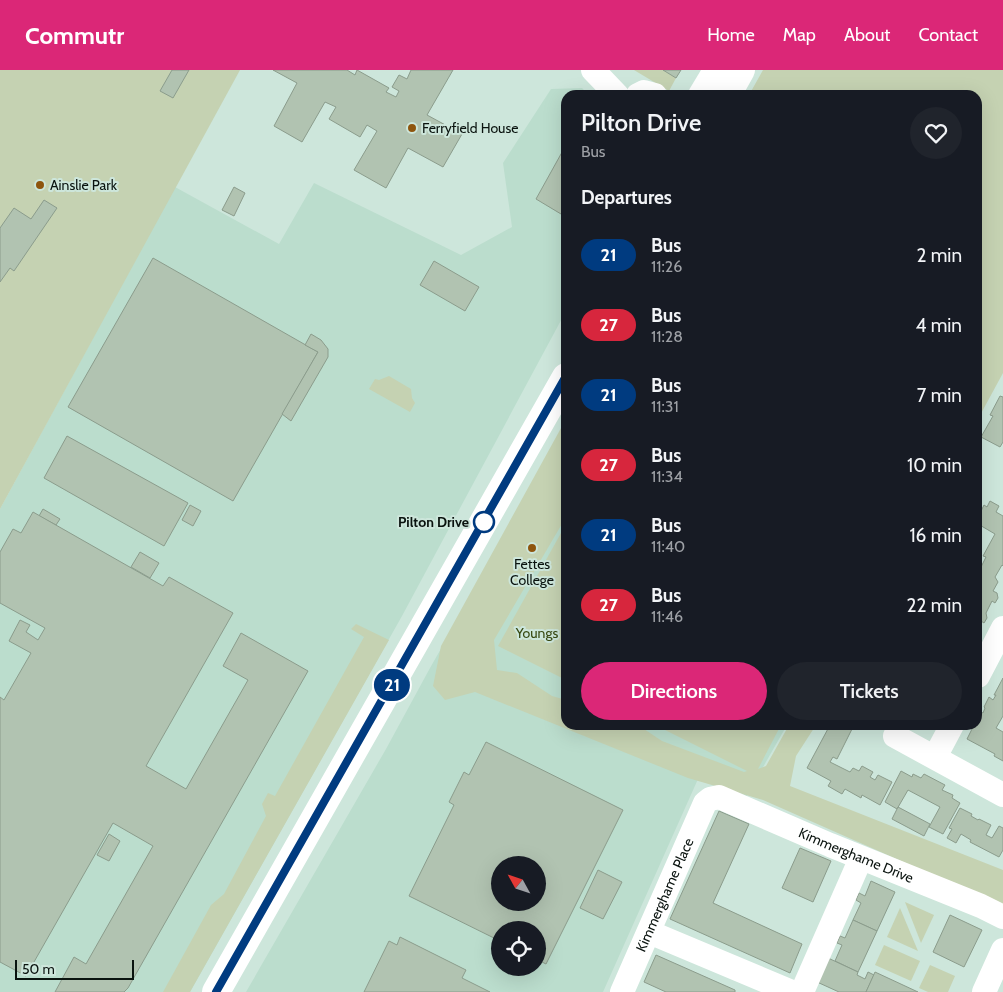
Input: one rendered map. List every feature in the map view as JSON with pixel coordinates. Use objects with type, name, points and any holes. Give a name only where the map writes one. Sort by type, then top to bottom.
[{"type":"main road","points":[[730,90],[741,70]]},
{"type":"main road","points":[[216,992],[561,385]]},
{"type":"street","points":[[593,70],[612,90]]},
{"type":"street","points":[[703,90],[715,70]]},
{"type":"street","points":[[982,668],[1003,628]]},
{"type":"street","points":[[935,757],[949,730]]},
{"type":"street","points":[[895,736],[1003,795]]},
{"type":"street","name":"Kimmerghame Drive","points":[[710,799],[719,797],[861,858],[981,906],[1003,917]]},
{"type":"street","name":"Kimmerghame Place","points":[[622,992],[705,804],[710,799]]},
{"type":"street","points":[[802,992],[861,858]]},
{"type":"street","points":[[649,932],[792,992]]},
{"type":"street","points":[[984,992],[1003,950]]},
{"type":"shaded area","points":[[582,88],[584,90],[561,90],[561,320],[402,616],[190,992],[0,992],[0,509],[175,187],[279,244],[314,183],[461,255],[512,227],[503,163],[551,89]]},
{"type":"shaded area","points":[[561,438],[561,730],[784,730],[746,797],[698,779],[603,992],[246,992],[386,749]]},
{"type":"green space","points":[[0,70],[240,70],[0,509]]},
{"type":"green space","points":[[634,70],[663,70],[676,78],[670,90]]},
{"type":"green space","points":[[763,70],[1003,70],[1003,373],[982,412],[982,90],[752,90]]},
{"type":"green space","points":[[389,376],[411,389],[412,398],[415,403],[410,412],[369,389],[375,379],[379,380]]},
{"type":"green space","points":[[561,428],[561,526],[494,640],[497,670],[517,673],[552,696],[561,699],[561,727],[475,692],[445,700],[433,686],[441,646]]},
{"type":"green space","name":"Youngs","points":[[561,533],[561,678],[498,646]]},
{"type":"green space","points":[[356,624],[389,640],[190,992],[163,992],[211,905],[224,894],[266,816],[262,804],[268,793],[275,796],[364,637],[351,629]]},
{"type":"green space","points":[[569,730],[646,730],[662,741],[744,772],[747,771],[665,730],[778,730],[758,769],[766,766],[786,730],[813,730],[796,756],[790,786],[1003,870],[1003,906],[763,800],[688,778]]},
{"type":"green space","points":[[905,902],[934,915],[921,943]]},
{"type":"green space","points":[[900,908],[918,951],[887,937]]},
{"type":"green space","points":[[884,945],[920,961],[911,981],[875,965]]},
{"type":"green space","points":[[930,965],[955,976],[948,992],[928,992],[919,988]]},
{"type":"building","points":[[172,70],[189,70],[173,98],[160,91]]},
{"type":"building","name":"Ferryfield House","points":[[273,70],[347,70],[355,75],[357,70],[389,88],[386,92],[396,97],[399,91],[392,87],[399,75],[407,79],[411,70],[453,70],[427,115],[462,134],[443,167],[408,148],[386,188],[354,170],[377,131],[367,125],[360,137],[329,119],[336,107],[325,102],[302,142],[274,126],[297,83]]},
{"type":"building","points":[[663,70],[681,70],[676,78]]},
{"type":"building","points":[[561,154],[561,214],[536,199]]},
{"type":"building","points":[[234,187],[245,193],[234,216],[222,210]]},
{"type":"building","points":[[44,200],[57,208],[14,271],[10,268],[0,282],[0,228],[14,208],[31,219]]},
{"type":"building","points":[[153,258],[318,352],[233,501],[68,407]]},
{"type":"building","points":[[434,261],[479,287],[465,311],[420,285]]},
{"type":"building","points":[[311,334],[321,340],[328,349],[328,357],[291,421],[282,414],[318,352],[305,345]]},
{"type":"building","points":[[1000,396],[1003,397],[1003,442],[1000,447],[982,438],[993,416],[990,415]]},
{"type":"building","points":[[67,436],[188,503],[164,546],[44,478]]},
{"type":"building","points":[[990,501],[999,506],[996,512],[1003,516],[1003,566],[995,577],[998,582],[993,591],[997,593],[998,598],[995,603],[992,601],[986,613],[987,618],[984,623],[982,622],[982,565],[986,557],[983,556],[995,534],[982,526],[982,509],[984,505],[987,507]]},
{"type":"building","points":[[190,505],[201,511],[193,526],[182,520]]},
{"type":"building","points":[[43,509],[60,519],[56,525],[39,516]]},
{"type":"building","points":[[33,512],[163,586],[169,577],[233,613],[146,766],[186,789],[248,680],[223,666],[241,633],[308,671],[124,992],[55,992],[74,957],[86,964],[153,846],[113,823],[26,976],[0,962],[0,697],[4,700],[31,653],[9,641],[20,620],[30,625],[26,632],[38,640],[45,628],[0,603],[0,552],[13,529],[21,533]]},
{"type":"building","points":[[140,552],[159,563],[150,578],[131,567]]},
{"type":"building","points":[[1003,678],[1003,716],[996,728],[1003,732],[1003,761],[994,756],[995,754],[967,739],[972,730],[982,730],[982,712],[989,697],[993,700],[996,695],[994,695]]},
{"type":"building","points":[[827,730],[852,730],[837,759],[833,757],[830,762],[850,772],[853,768],[859,771],[862,766],[873,772],[870,777],[875,780],[878,775],[892,782],[880,805],[862,795],[861,798],[845,789],[842,794],[828,786],[831,781],[807,768]]},
{"type":"building","points":[[486,742],[623,810],[546,964],[546,921],[491,921],[491,937],[409,896],[454,805],[449,802],[464,772],[469,775]]},
{"type":"building","points":[[901,771],[912,777],[913,774],[921,778],[924,774],[945,785],[942,790],[953,795],[952,798],[960,803],[943,834],[929,827],[940,807],[908,790],[897,809],[885,802]]},
{"type":"building","points":[[898,807],[930,824],[924,836],[892,819]]},
{"type":"building","points":[[960,808],[972,814],[971,816],[978,820],[991,825],[986,835],[992,838],[999,826],[1003,828],[1003,850],[999,857],[970,842],[971,840],[961,834],[956,843],[947,838],[952,829],[949,828]]},
{"type":"building","points":[[719,811],[749,824],[713,903],[802,944],[790,973],[670,919]]},
{"type":"building","points":[[109,834],[120,841],[109,861],[97,855]]},
{"type":"building","points":[[800,848],[831,861],[813,902],[782,888]]},
{"type":"building","points":[[598,870],[622,882],[603,919],[580,908]]},
{"type":"building","points":[[871,881],[895,892],[877,931],[853,920],[861,903],[856,900],[859,893],[865,896]]},
{"type":"building","points":[[950,915],[982,930],[964,967],[933,952]]},
{"type":"building","points":[[853,920],[877,931],[858,972],[835,961],[842,945],[837,943],[840,936],[845,938]]},
{"type":"building","points":[[400,937],[466,970],[462,978],[490,992],[364,992],[389,941],[397,945]]},
{"type":"building","points":[[656,955],[735,990],[735,992],[666,992],[644,982]]},
{"type":"building","points":[[828,958],[858,972],[857,975],[865,979],[868,972],[874,975],[866,992],[839,992],[817,982]]},
{"type":"building","points":[[875,972],[918,992],[866,992]]},
{"type":"bus line","name":"21","points":[[216,992],[561,385]]},
{"type":"place","name":"Ferryfield House","points":[[412,128]]},
{"type":"place","name":"Ainslie Park","points":[[40,185]]},
{"type":"place","name":"Pilton Drive","points":[[484,522]]},
{"type":"place","name":"Fettes College","points":[[532,548]]}]
